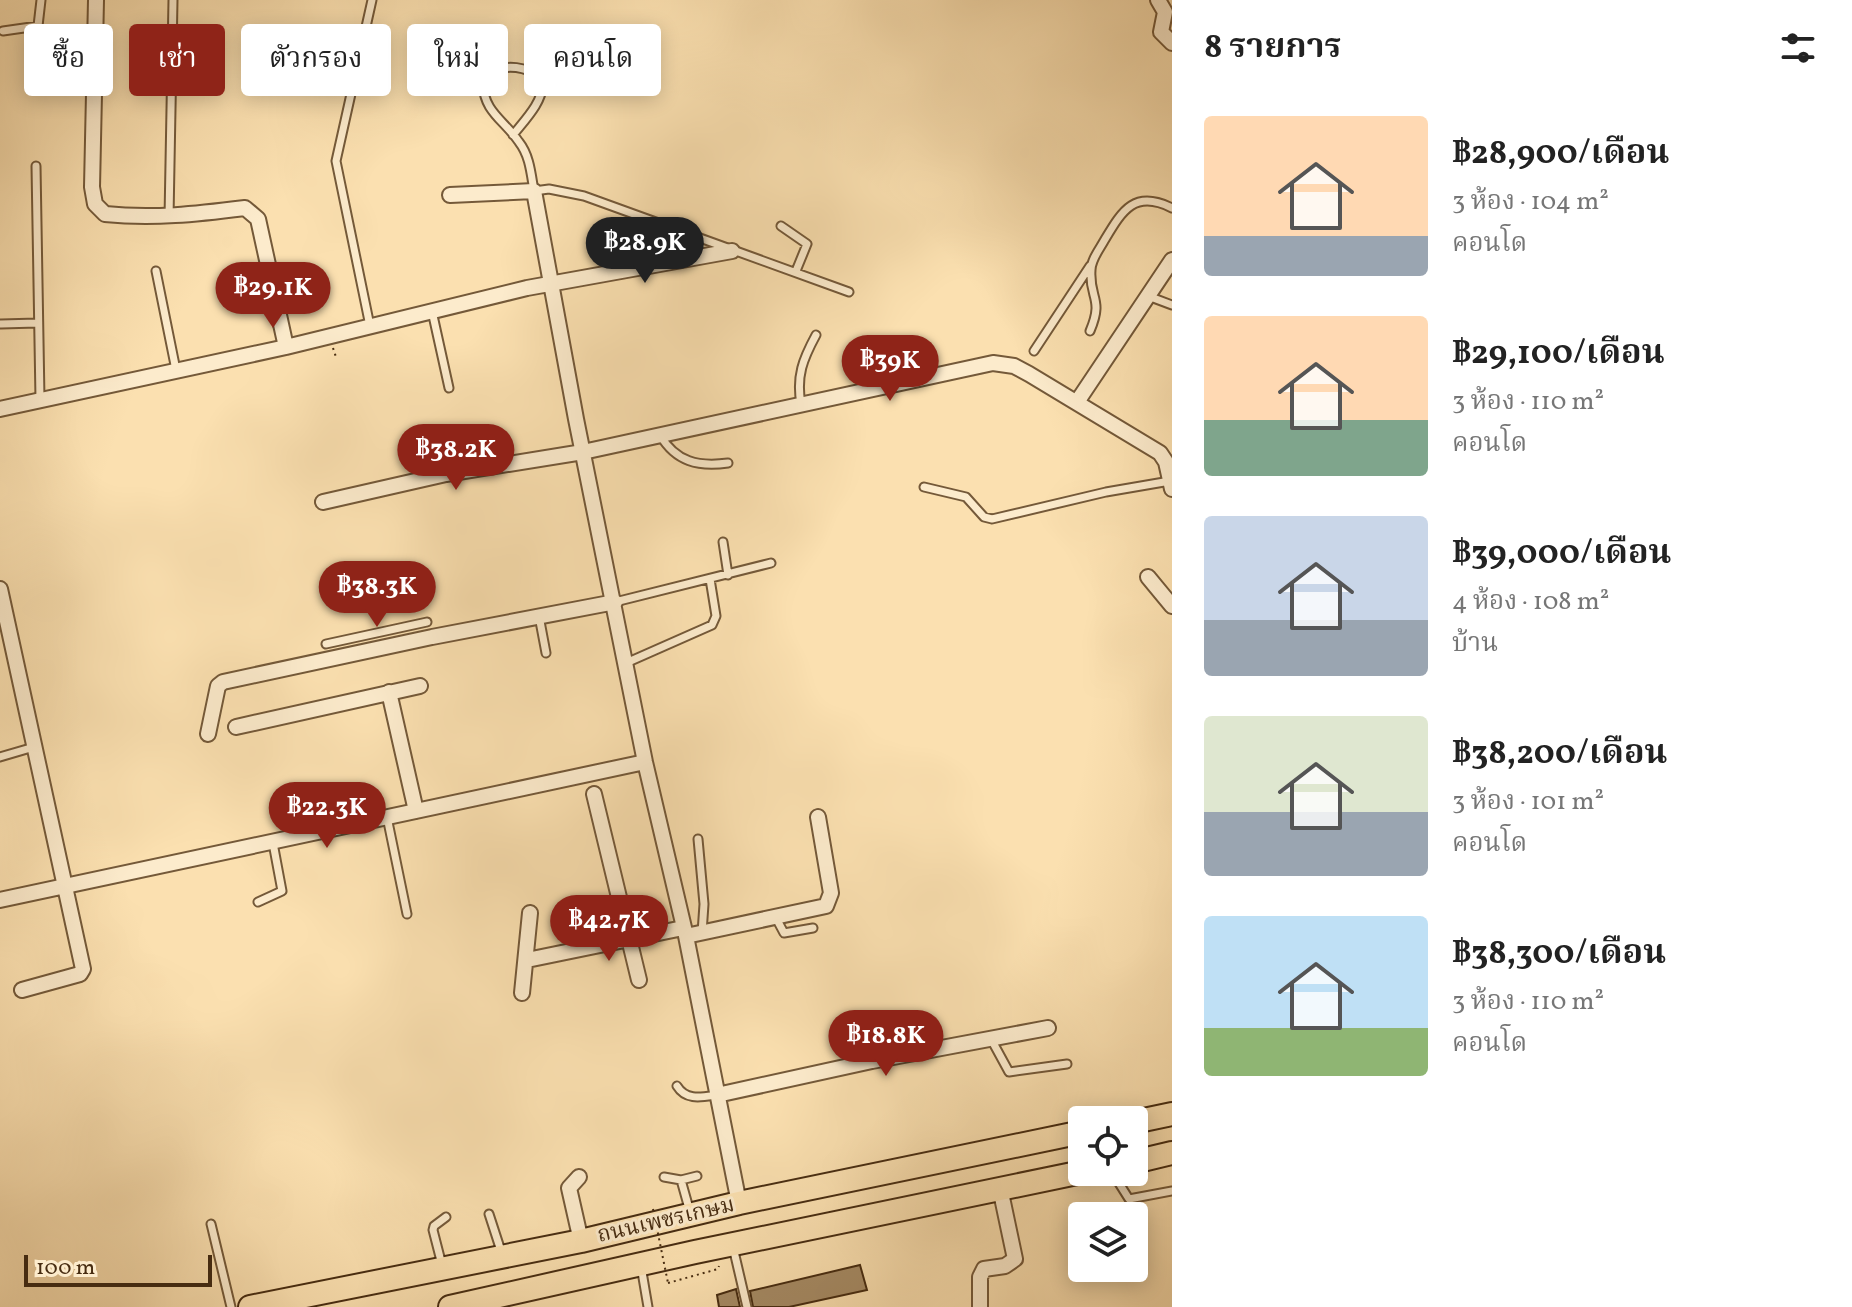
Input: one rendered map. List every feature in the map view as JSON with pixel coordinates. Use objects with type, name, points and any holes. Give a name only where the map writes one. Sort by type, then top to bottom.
[{"type":"main road","points":[[1148,1119],[1172,1114]]},
{"type":"main road","name":"ถนนเพชรเกษม","points":[[250,1307],[581,1241],[739,1203],[1068,1135]]},
{"type":"main road","points":[[1148,1159],[1172,1153]]},
{"type":"main road","name":"ถนนเพชรเกษม","points":[[450,1307],[1068,1175]]},
{"type":"street","points":[[96,0],[92,187],[95,204],[105,214],[169,218],[245,208],[252,211],[258,219],[286,347]]},
{"type":"street","points":[[1158,0],[1165,12],[1161,32],[1172,43]]},
{"type":"street","points":[[450,195],[534,191],[645,762],[685,932],[739,1203]]},
{"type":"street","points":[[0,409],[286,347],[552,284],[732,251]]},
{"type":"street","points":[[1077,402],[1172,260]]},
{"type":"street","points":[[323,502],[446,474],[583,452],[993,363],[1014,366],[1160,453],[1166,462],[1171,485]]},
{"type":"street","points":[[1148,577],[1172,606]]},
{"type":"street","points":[[0,589],[4,630],[34,747],[62,886],[83,969],[80,974],[22,990]]},
{"type":"street","points":[[208,734],[218,686],[223,682],[395,637],[615,602]]},
{"type":"street","points":[[236,727],[420,686]]},
{"type":"street","points":[[389,692],[416,811]]},
{"type":"street","points":[[0,900],[645,762]]},
{"type":"street","points":[[594,794],[639,980]]},
{"type":"street","points":[[527,960],[628,940],[685,932],[702,933],[826,906],[830,901],[818,817]]},
{"type":"street","points":[[522,993],[530,913]]},
{"type":"street","points":[[717,1095],[872,1061],[1048,1028]]},
{"type":"street","points":[[579,1177],[569,1188],[581,1241]]},
{"type":"street","points":[[980,1307],[980,1277],[984,1269],[1005,1266],[1015,1259],[1000,1188]]},
{"type":"lane","points":[[3,31],[38,26],[41,0]]},
{"type":"lane","points":[[169,218],[173,0]]},
{"type":"lane","points":[[370,326],[336,161],[372,0]]},
{"type":"lane","points":[[513,135],[539,98],[542,85],[538,77],[526,69],[507,67],[494,70],[488,77],[483,84],[483,97],[491,113],[513,135],[529,160],[534,191],[549,189],[584,196],[849,292]]},
{"type":"lane","points":[[36,166],[40,401]]},
{"type":"lane","points":[[1034,351],[1122,210],[1134,203],[1159,201],[1172,208]]},
{"type":"lane","points":[[781,226],[807,244],[796,271]]},
{"type":"lane","points":[[1090,265],[1098,312],[1090,331]]},
{"type":"lane","points":[[156,271],[177,371]]},
{"type":"lane","points":[[1148,296],[1172,305]]},
{"type":"lane","points":[[432,311],[449,388]]},
{"type":"lane","points":[[1,324],[37,323]]},
{"type":"lane","points":[[801,404],[799,374],[802,360],[816,335]]},
{"type":"lane","points":[[660,435],[674,455],[688,462],[728,463]]},
{"type":"lane","points":[[446,474],[445,456],[451,448],[467,442]]},
{"type":"lane","points":[[924,487],[966,497],[984,517],[992,519],[1106,492],[1171,485]]},
{"type":"lane","points":[[723,542],[728,575]]},
{"type":"lane","points":[[615,602],[771,563]]},
{"type":"lane","points":[[626,663],[712,625],[716,616],[710,579]]},
{"type":"lane","points":[[539,616],[546,653]]},
{"type":"lane","points":[[326,644],[395,637],[427,622]]},
{"type":"lane","points":[[0,757],[34,747]]},
{"type":"lane","points":[[387,817],[407,914]]},
{"type":"lane","points":[[698,839],[704,904],[702,933]]},
{"type":"lane","points":[[258,902],[282,891],[273,843]]},
{"type":"lane","points":[[776,918],[784,933],[813,928]]},
{"type":"lane","points":[[991,1039],[1009,1072],[1067,1064]]},
{"type":"lane","points":[[677,1086],[684,1095],[717,1095]]},
{"type":"lane","points":[[664,1177],[681,1180],[697,1176]]},
{"type":"lane","points":[[681,1180],[690,1214]]},
{"type":"lane","points":[[1121,1186],[1129,1199],[1172,1191]]},
{"type":"lane","points":[[489,1214],[503,1256]]},
{"type":"lane","points":[[443,1267],[433,1230],[446,1217]]},
{"type":"lane","points":[[211,1224],[231,1307]]},
{"type":"lane","points":[[730,1245],[747,1307]]},
{"type":"lane","points":[[641,1264],[648,1307]]},
{"type":"path","points":[[653,1209],[668,1283],[718,1269],[730,1245]]},
{"type":"building","points":[[860,1265],[867,1290],[789,1307],[753,1307],[750,1291]]},
{"type":"building","points":[[736,1289],[740,1307],[719,1307],[717,1295]]}]
